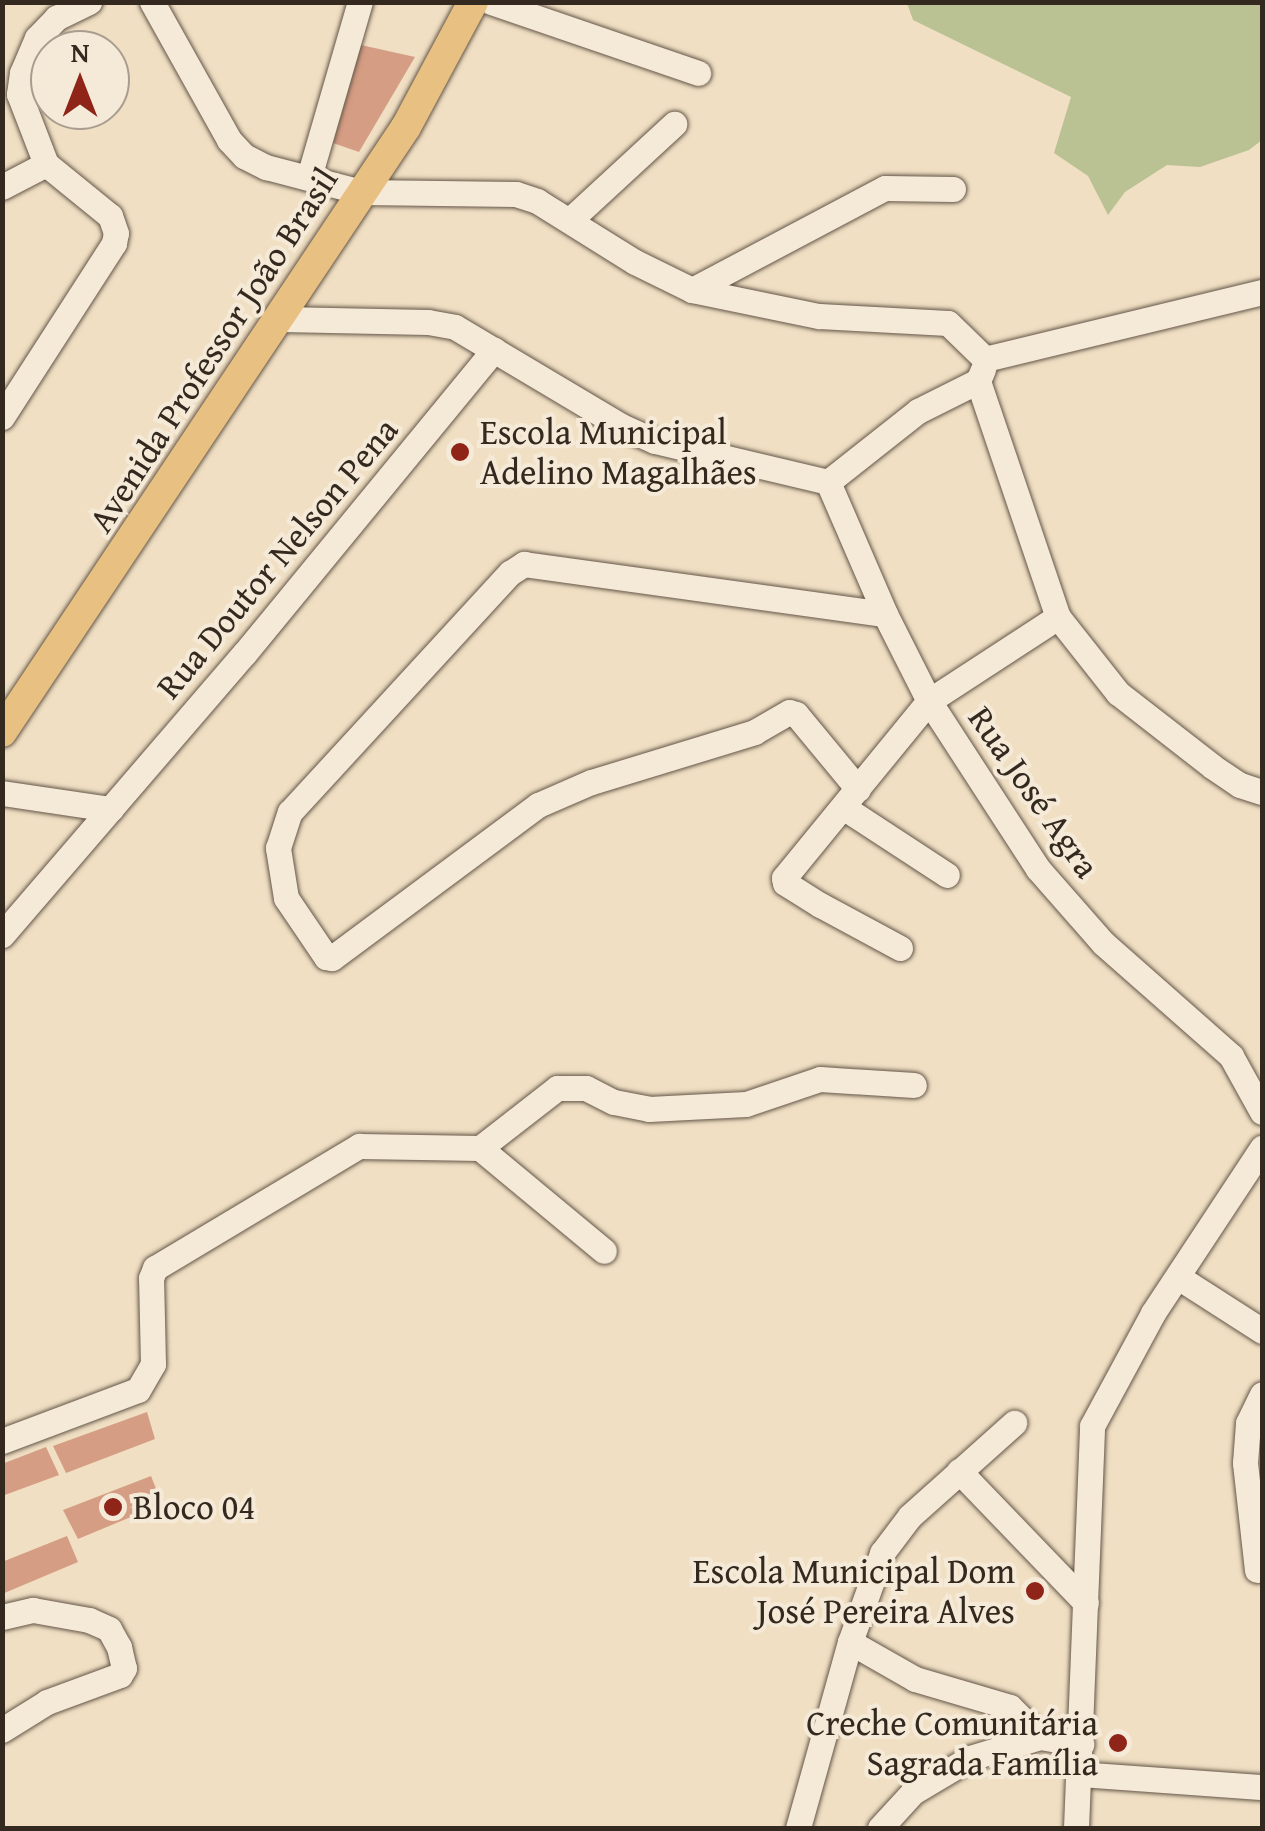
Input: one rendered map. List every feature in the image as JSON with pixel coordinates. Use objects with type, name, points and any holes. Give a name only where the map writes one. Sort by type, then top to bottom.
[{"type":"main road","name":"Avenida Professor João Brasil","points":[[2,732],[282,319],[406,126],[473,2]]},
{"type":"street","points":[[2,416],[114,243],[110,216],[46,164],[23,113],[22,74],[37,38],[56,18],[88,2]]},
{"type":"street","points":[[152,2],[230,140],[244,156],[266,167],[362,192],[516,194],[570,220],[635,262],[692,290],[819,316],[948,324],[981,370],[1058,617],[1118,693],[1226,776],[1262,792]]},
{"type":"street","points":[[309,178],[360,2]]},
{"type":"street","points":[[490,2],[698,72]]},
{"type":"street","points":[[570,220],[674,124]]},
{"type":"street","points":[[2,188],[46,164]]},
{"type":"street","points":[[692,290],[885,188],[953,189]]},
{"type":"street","points":[[282,319],[428,322],[454,327],[620,426],[655,441],[828,482],[918,410],[981,370],[1262,292]]},
{"type":"street","name":"Rua Doutor Nelson Pena","points":[[2,935],[494,350]]},
{"type":"street","name":"Rua José Agra","points":[[828,482],[885,614],[929,701],[1054,890],[1102,943],[1231,1056],[1258,1101]]},
{"type":"street","points":[[885,614],[518,567],[285,822],[278,848],[286,898],[316,943],[332,958],[538,806],[591,782],[755,732],[789,712],[796,714],[851,798],[947,874]]},
{"type":"street","points":[[900,948],[784,882],[929,701],[1058,617]]},
{"type":"street","points":[[2,793],[111,809]]},
{"type":"street","points":[[2,1441],[138,1390],[148,1379],[152,1364],[150,1278],[155,1268],[359,1146],[480,1148],[557,1088],[586,1088],[614,1102],[648,1109],[746,1104],[820,1079],[914,1085]]},
{"type":"street","points":[[480,1148],[604,1252]]},
{"type":"street","points":[[1076,1828],[1092,1426],[1120,1368],[1262,1148]]},
{"type":"street","points":[[1178,1276],[1262,1330]]},
{"type":"street","points":[[1257,1570],[1244,1463],[1248,1423],[1262,1394]]},
{"type":"street","points":[[798,1828],[850,1642],[882,1554],[894,1532],[1014,1423]]},
{"type":"street","points":[[959,1471],[1086,1603]]},
{"type":"street","points":[[2,1617],[33,1610],[89,1620],[109,1629],[120,1646],[123,1671],[47,1702],[2,1730]]},
{"type":"street","points":[[850,1642],[915,1679],[1010,1707],[1040,1737]]},
{"type":"street","points":[[880,1828],[913,1792],[954,1765],[1040,1737],[1080,1744]]},
{"type":"street","points":[[1079,1774],[1262,1787]]},
{"type":"green space","points":[[907,3],[1262,3],[1262,140],[1249,150],[1200,167],[1167,165],[1125,192],[1108,215],[1088,176],[1054,153],[1071,97],[913,20]]},
{"type":"building","points":[[361,45],[415,57],[359,152],[333,143]]},
{"type":"building","points":[[147,1412],[155,1439],[66,1473],[53,1446]]},
{"type":"building","points":[[46,1447],[59,1475],[2,1496],[2,1464]]},
{"type":"building","name":"Bloco 04","points":[[151,1476],[162,1504],[78,1539],[63,1510]]},
{"type":"building","points":[[67,1536],[78,1562],[2,1594],[2,1562]]},
{"type":"place","name":"Escola Municipal Adelino Magalhães","points":[[460,452]]},
{"type":"place","name":"Bloco 04","points":[[113,1507]]},
{"type":"place","name":"Escola Municipal Dom José Pereira Alves","points":[[1035,1591]]},
{"type":"place","name":"Creche Comunitária Sagrada Família","points":[[1118,1743]]}]
